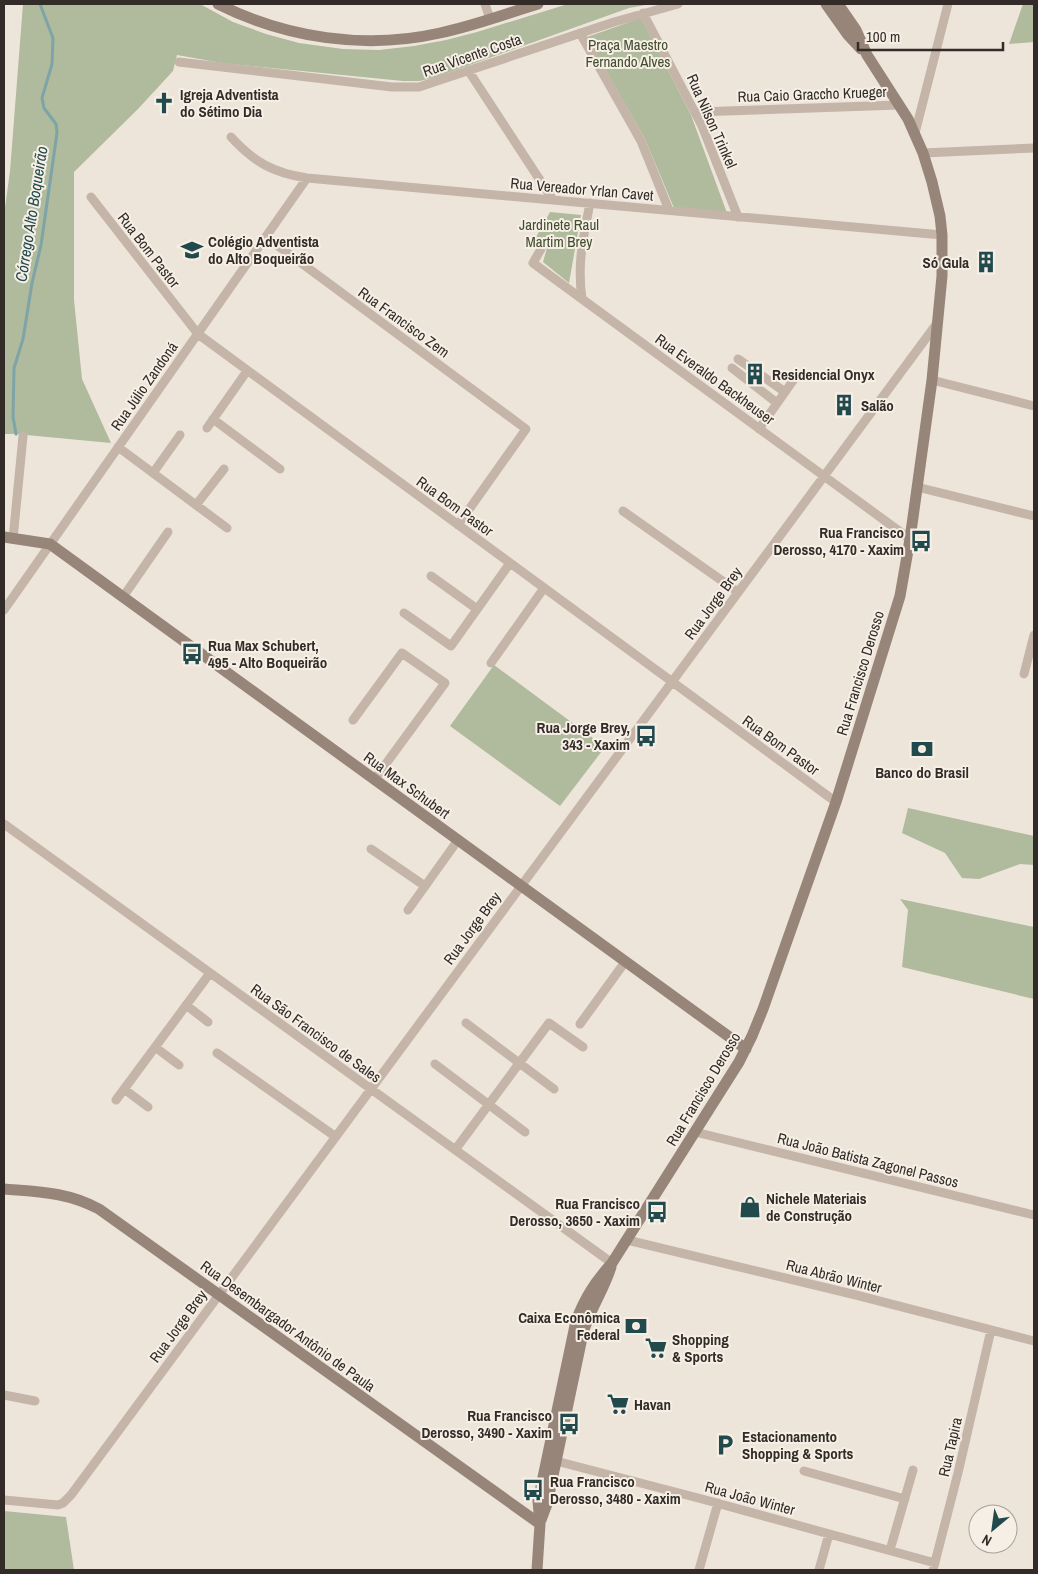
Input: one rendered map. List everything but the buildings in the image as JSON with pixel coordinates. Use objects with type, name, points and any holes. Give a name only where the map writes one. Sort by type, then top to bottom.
[{"type":"main road","points":[[218,4],[283,29],[320,37],[362,41],[384,41],[439,33],[538,4]]},
{"type":"main road","name":"Rua Francisco Derosso","points":[[826,4],[848,35],[867,55]]},
{"type":"main road","name":"Rua Francisco Derosso","points":[[537,1570],[540,1524],[538,1501],[576,1321],[595,1283],[612,1264],[746,1049],[763,1009],[836,802],[898,603],[918,487],[932,380],[939,321],[942,235],[936,198],[915,133],[900,105],[867,55],[856,30],[838,4]]},
{"type":"main road","points":[[9,538],[50,544]]},
{"type":"main road","name":"Rua Max Schubert","points":[[50,544],[746,1049]]},
{"type":"main road","name":"Rua Desembargador Antônio de Paula","points":[[4,1188],[61,1194],[88,1203],[99,1209],[540,1524]]},
{"type":"main road","name":"Rua Francisco Derosso","points":[[540,1524],[547,1504],[583,1333],[612,1264]]},
{"type":"street","points":[[485,4],[490,19]]},
{"type":"street","name":"Rua Vicente Costa","points":[[180,62],[407,88],[419,87],[643,13],[678,4]]},
{"type":"street","points":[[915,133],[948,4]]},
{"type":"street","name":"Rua Nilson Trinkel","points":[[643,13],[696,112],[738,217]]},
{"type":"street","points":[[580,34],[641,141],[669,210]]},
{"type":"street","points":[[468,70],[553,200]]},
{"type":"street","name":"Rua Caio Graccho Krueger","points":[[696,112],[900,105]]},
{"type":"street","name":"Rua Vereador Yrlan Cavet","points":[[231,137],[249,156],[259,163],[285,174],[307,178],[942,235]]},
{"type":"street","points":[[923,153],[1034,148]]},
{"type":"street","name":"Rua Júlio Zandoná","points":[[4,610],[307,178]]},
{"type":"street","name":"Rua Bom Pastor","points":[[90,197],[198,334],[836,802]]},
{"type":"street","points":[[582,299],[579,278],[580,262],[590,204]]},
{"type":"street","name":"Rua Francisco Zem","points":[[266,237],[526,429],[458,525]]},
{"type":"street","name":"Rua Everaldo Backheuser","points":[[541,249],[533,263],[910,539]]},
{"type":"street","name":"Rua Jorge Brey","points":[[4,1500],[53,1505],[67,1500],[939,321]]},
{"type":"street","points":[[738,359],[785,392]]},
{"type":"street","points":[[732,368],[777,403]]},
{"type":"street","points":[[207,428],[248,370]]},
{"type":"street","points":[[759,428],[798,375]]},
{"type":"street","points":[[932,380],[1034,406]]},
{"type":"street","points":[[213,419],[280,469]]},
{"type":"street","points":[[153,473],[180,435]]},
{"type":"street","points":[[9,538],[23,436]]},
{"type":"street","points":[[118,447],[227,528]]},
{"type":"street","points":[[196,505],[224,469]]},
{"type":"street","points":[[918,487],[1034,516]]},
{"type":"street","points":[[623,511],[738,592]]},
{"type":"street","points":[[123,598],[168,532]]},
{"type":"street","points":[[404,613],[451,646],[510,563]]},
{"type":"street","points":[[431,576],[478,609]]},
{"type":"street","points":[[491,663],[544,588]]},
{"type":"street","points":[[1024,674],[1034,635]]},
{"type":"street","points":[[353,720],[402,653],[445,684],[374,780]]},
{"type":"street","name":"Rua São Francisco de Sales","points":[[4,824],[612,1264]]},
{"type":"street","points":[[408,910],[458,840]]},
{"type":"street","points":[[371,848],[424,886]]},
{"type":"street","points":[[580,1024],[625,962]]},
{"type":"street","points":[[116,1100],[210,973]]},
{"type":"street","points":[[186,1005],[208,1022]]},
{"type":"street","points":[[466,1023],[554,1089]]},
{"type":"street","points":[[455,1150],[550,1023],[583,1047]]},
{"type":"street","points":[[155,1047],[179,1065]]},
{"type":"street","points":[[217,1053],[336,1136]]},
{"type":"street","points":[[435,1064],[524,1132]]},
{"type":"street","points":[[124,1089],[148,1107]]},
{"type":"street","name":"Rua João Batista Zagonel Passos","points":[[695,1132],[1034,1215]]},
{"type":"street","name":"Rua Abrão Winter","points":[[627,1240],[856,1295],[1034,1341]]},
{"type":"street","name":"Rua Tapira","points":[[934,1566],[991,1330]]},
{"type":"street","points":[[4,1395],[35,1401]]},
{"type":"street","name":"Rua João Winter","points":[[556,1461],[890,1550],[934,1566]]},
{"type":"street","points":[[890,1550],[913,1470]]},
{"type":"street","points":[[804,1471],[905,1499]]},
{"type":"street","points":[[699,1570],[718,1504]]},
{"type":"street","points":[[819,1570],[829,1534]]},
{"type":"green space","points":[[23,4],[200,4],[233,22],[299,43],[343,49],[379,50],[446,40],[568,4],[651,4],[629,8],[420,81],[403,81],[222,63],[177,55],[173,71],[138,109],[74,172],[74,300],[82,379],[111,443],[4,434],[4,215],[10,171]]},
{"type":"green space","points":[[1023,4],[1034,4],[1034,42],[1009,44]]},
{"type":"green space","name":"Praça Maestro Fernando Alves","points":[[641,18],[691,115],[727,213],[674,208],[645,139],[587,37]]},
{"type":"green space","name":"Jardinete Raul Martim Brey","points":[[550,212],[581,215],[569,283],[543,262],[547,248],[535,239]]},
{"type":"green space","points":[[494,665],[605,747],[560,806],[450,726]]},
{"type":"green space","points":[[908,808],[1034,836],[1034,865],[1020,864],[979,879],[962,878],[945,853],[902,833]]},
{"type":"green space","points":[[900,899],[1034,927],[1034,999],[902,967],[908,910]]},
{"type":"green space","points":[[4,1511],[66,1517],[74,1570],[4,1570]]},
{"type":"waterway","name":"Córrego Alto Boqueirão","points":[[16,434],[13,417],[14,368],[23,339],[32,283],[41,245],[57,133],[56,124],[44,108],[42,98],[52,64],[53,38],[40,4]]},
{"type":"place","name":"Igreja Adventista do Sétimo Dia","points":[[164,103]]},
{"type":"place","name":"Colégio Adventista do Alto Boqueirão","points":[[192,250]]},
{"type":"place","name":"Só Gula","points":[[986,262]]},
{"type":"place","name":"Residencial Onyx","points":[[755,374]]},
{"type":"place","name":"Salão","points":[[844,405]]},
{"type":"place","name":"Rua Francisco Derosso, 4170 - Xaxim","points":[[921,541]]},
{"type":"place","name":"Rua Max Schubert, 495 - Alto Boqueirão","points":[[192,654]]},
{"type":"place","name":"Rua Jorge Brey, 343 - Xaxim","points":[[646,736]]},
{"type":"place","name":"Banco do Brasil","points":[[922,749]]},
{"type":"place","name":"Nichele Materiais de Construção","points":[[750,1207]]},
{"type":"place","name":"Rua Francisco Derosso, 3650 - Xaxim","points":[[657,1212]]},
{"type":"place","name":"Caixa Econômica Federal","points":[[636,1326]]},
{"type":"place","name":"Shopping & Sports","points":[[656,1348]]},
{"type":"place","name":"Havan","points":[[618,1404]]},
{"type":"place","name":"Rua Francisco Derosso, 3490 - Xaxim","points":[[569,1424]]},
{"type":"place","name":"Estacionamento Shopping & Sports","points":[[725,1445]]},
{"type":"place","name":"Rua Francisco Derosso, 3480 - Xaxim","points":[[533,1490]]}]
